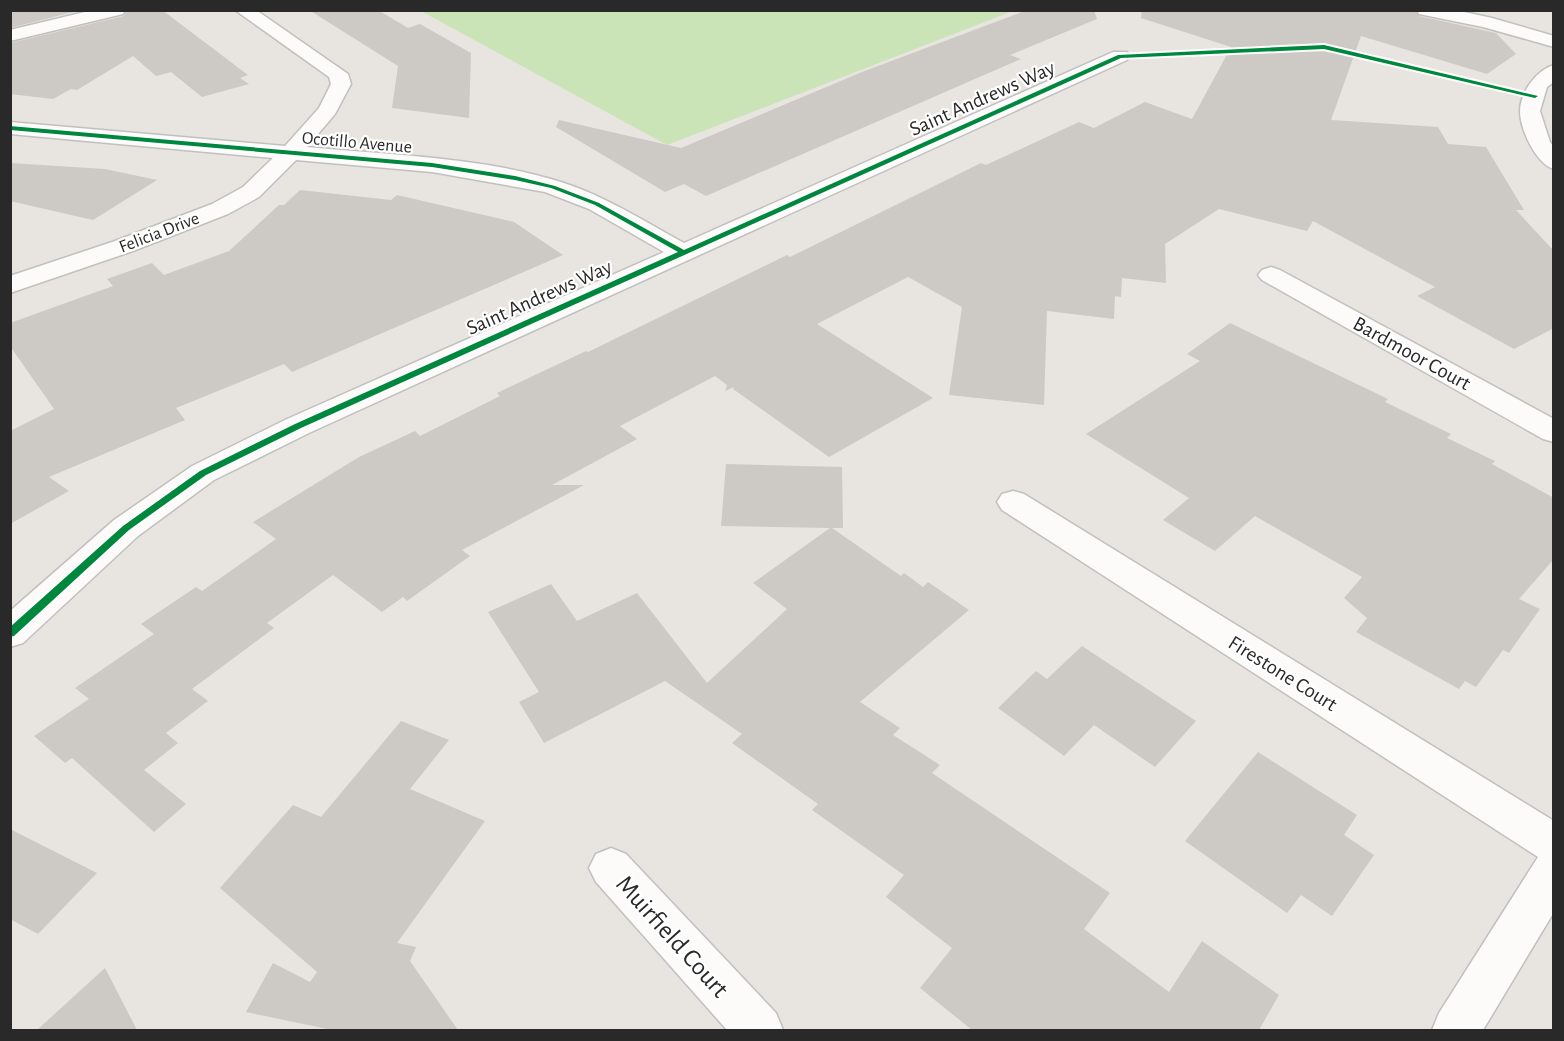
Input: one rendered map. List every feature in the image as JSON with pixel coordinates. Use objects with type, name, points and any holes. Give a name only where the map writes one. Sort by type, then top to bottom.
[{"type":"street","points":[[10,36],[117,10]]},
{"type":"street","name":"Felicia Drive","points":[[10,285],[124,246],[220,209],[251,192],[328,110],[341,84],[338,74],[243,10]]},
{"type":"street","points":[[1425,10],[1486,22],[1554,42]]},
{"type":"street","name":"Saint Andrews Way","points":[[10,633],[126,528],[203,474],[298,426],[1120,56]]},
{"type":"street","points":[[1554,71],[1538,85],[1530,111],[1539,143],[1554,162]]},
{"type":"street","name":"Ocotillo Avenue","points":[[10,128],[432,165],[515,178],[553,187],[597,204],[683,252]]},
{"type":"street","name":"Bardmoor Court","points":[[1271,275],[1554,432]]},
{"type":"street","name":"Firestone Court","points":[[1013,502],[1554,844]]},
{"type":"street","name":"Muirfield Court","points":[[611,868],[759,1030]]},
{"type":"street","points":[[1456,1030],[1554,871]]},
{"type":"green space","points":[[421,11],[1013,11],[667,145]]},
{"type":"building","points":[[10,10],[81,10],[10,28]]},
{"type":"building","points":[[127,10],[162,10],[248,75],[240,78],[249,84],[202,97],[171,72],[156,76],[133,56],[77,90],[71,89],[53,99],[10,94],[10,43],[124,16]]},
{"type":"building","points":[[309,10],[378,10],[408,28],[420,24],[471,53],[469,118],[392,108],[398,66]]},
{"type":"building","points":[[1027,10],[1094,10],[1097,19],[1010,55],[1021,59],[706,196],[684,184],[665,192],[556,127],[559,120],[681,148],[862,72]]},
{"type":"building","points":[[1142,10],[1415,10],[1419,16],[1496,33],[1516,54],[1487,74],[1361,36],[1331,120],[1438,127],[1448,144],[1486,147],[1524,210],[1516,210],[1554,251],[1554,328],[1514,349],[1417,296],[1435,287],[1313,221],[1307,231],[1219,209],[1165,244],[1166,283],[1122,278],[1121,297],[1115,296],[1114,319],[1047,311],[1044,405],[949,395],[962,307],[908,277],[817,324],[933,398],[829,457],[733,389],[734,387],[725,391],[727,385],[715,376],[620,426],[637,439],[552,485],[584,485],[462,550],[470,556],[407,601],[403,597],[382,612],[333,575],[267,623],[274,628],[192,689],[208,701],[166,733],[178,743],[144,770],[186,804],[154,832],[72,758],[65,763],[34,736],[89,699],[75,688],[154,634],[141,624],[196,587],[202,591],[276,539],[253,522],[359,457],[415,431],[420,436],[500,396],[497,393],[588,352],[787,255],[790,257],[981,163],[986,165],[1079,122],[1094,128],[1145,102],[1192,119],[1231,47],[1141,18]]},
{"type":"building","points":[[10,163],[105,169],[157,180],[93,220],[10,201]]},
{"type":"building","points":[[300,190],[391,200],[397,195],[514,222],[563,255],[292,372],[284,364],[176,408],[185,420],[49,477],[69,491],[10,524],[10,431],[54,409],[10,346],[10,323],[113,286],[107,279],[152,263],[164,275],[229,251],[279,205],[284,205]]},
{"type":"building","points":[[1230,323],[1388,399],[1385,402],[1451,434],[1447,438],[1495,461],[1492,464],[1554,498],[1554,559],[1519,599],[1540,609],[1509,653],[1503,650],[1476,687],[1465,681],[1459,689],[1356,632],[1367,618],[1344,598],[1362,577],[1255,516],[1215,551],[1163,520],[1189,498],[1086,434],[1200,361],[1187,354]]},
{"type":"building","points":[[726,464],[842,467],[843,528],[832,528],[901,576],[904,573],[923,587],[928,582],[969,610],[860,702],[900,728],[893,735],[940,765],[932,773],[1110,893],[1084,929],[1169,992],[1202,941],[1279,995],[1259,1030],[972,1030],[920,988],[952,948],[886,897],[904,875],[812,810],[818,804],[732,743],[742,734],[665,681],[544,743],[519,702],[539,692],[488,612],[551,584],[577,621],[637,593],[707,683],[787,609],[753,583],[830,528],[721,526]]},
{"type":"building","points":[[1082,646],[1196,721],[1155,767],[1094,725],[1064,756],[998,708],[1036,671],[1047,679]]},
{"type":"building","points":[[401,721],[449,740],[410,789],[485,821],[397,943],[416,947],[410,961],[458,1030],[332,1030],[246,1012],[273,963],[310,982],[317,972],[220,888],[293,805],[321,817]]},
{"type":"building","points":[[1258,752],[1357,815],[1344,835],[1374,855],[1332,916],[1301,895],[1287,913],[1185,841]]},
{"type":"building","points":[[10,829],[97,873],[38,934],[10,919]]},
{"type":"building","points":[[105,968],[137,1030],[37,1030]]},
{"type":"cycle path","points":[[10,633],[126,528],[203,473],[298,426],[1120,56],[1324,47],[1535,96]]},
{"type":"cycle path","points":[[10,128],[432,165],[515,178],[553,187],[597,204],[683,252]]}]
